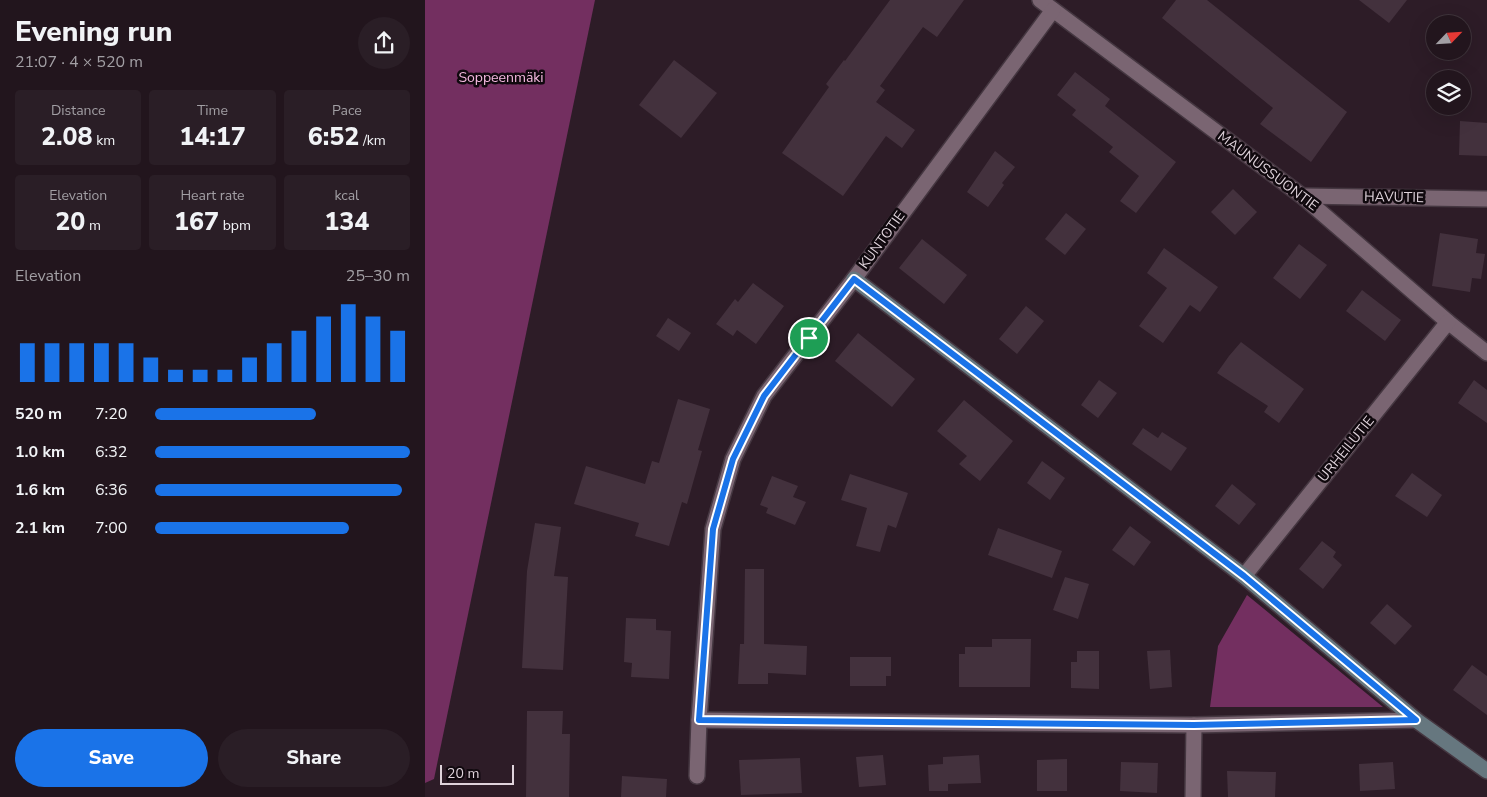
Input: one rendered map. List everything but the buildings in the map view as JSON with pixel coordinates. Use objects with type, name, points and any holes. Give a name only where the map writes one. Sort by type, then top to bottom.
[{"type":"street","name":"MAUNUSSUONTIE","points":[[1040,0],[1302,196],[1448,322],[1487,353]]},
{"type":"street","name":"KUNTOTIE","points":[[697,776],[699,720],[713,529],[733,459],[764,396],[854,279],[1053,10]]},
{"type":"street","name":"HAVUTIE","points":[[1302,196],[1487,199]]},
{"type":"street","points":[[854,279],[1244,576],[1416,720],[1487,771]]},
{"type":"street","name":"URHEILUTIE","points":[[1244,576],[1448,322]]},
{"type":"street","points":[[699,720],[1194,725],[1416,720]]},
{"type":"street","points":[[1193,797],[1194,725]]},
{"type":"green space","name":"Soppeenmäki","points":[[425,0],[595,0],[434,779],[425,783]]},
{"type":"green space","points":[[1247,595],[1383,707],[1210,707],[1218,646]]},
{"type":"route","points":[[854,279],[1244,576],[1416,720],[1194,725],[699,720],[713,529],[733,459],[764,396],[809,338],[854,279]]}]
